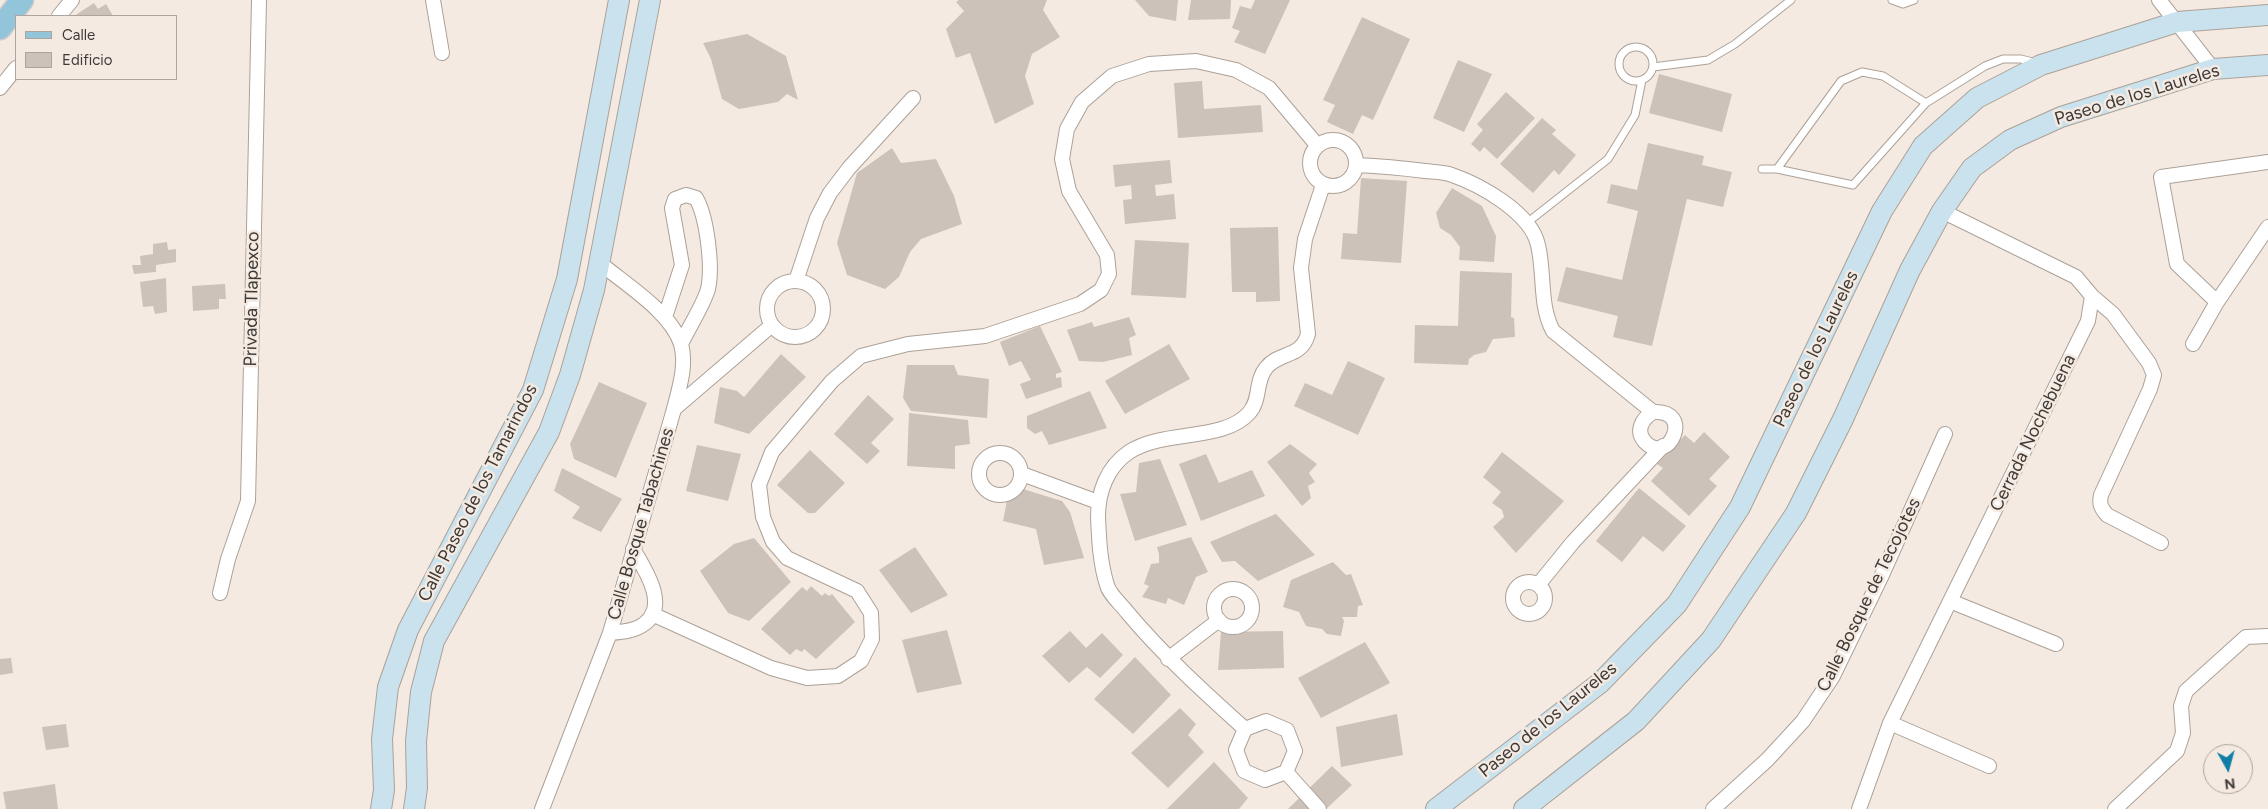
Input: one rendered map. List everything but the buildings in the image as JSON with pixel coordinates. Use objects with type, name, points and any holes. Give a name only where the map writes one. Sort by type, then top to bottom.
[{"type":"main road","points":[[0,28],[22,0]]},
{"type":"main road","name":"Calle Paseo de los Tamarindos","points":[[381,809],[384,790],[382,738],[388,686],[408,630],[533,390],[568,279],[619,0]]},
{"type":"main road","name":"Calle Paseo de los Tamarindos","points":[[414,809],[418,788],[416,741],[420,692],[434,641],[550,432],[570,375],[600,263],[650,0]]},
{"type":"main road","name":"Paseo de los Laureles","points":[[1436,809],[1600,683],[1677,604],[1740,507],[1882,211],[1923,146],[1977,98],[2041,65],[2176,22],[2268,15]]},
{"type":"main road","name":"Paseo de los Laureles","points":[[1524,809],[1636,721],[1711,640],[1796,513],[1843,419],[1910,270],[1942,211],[1972,168],[2010,140],[2061,117],[2213,69],[2267,66]]},
{"type":"street","points":[[59,15],[72,0]]},
{"type":"street","name":"Privada Tlapexco","points":[[220,593],[228,560],[248,501],[259,0]]},
{"type":"street","points":[[433,0],[442,54]]},
{"type":"street","points":[[2159,0],[2213,69]]},
{"type":"street","points":[[652,614],[771,668],[807,678],[838,676],[861,661],[872,639],[871,613],[857,591],[787,558],[773,542],[763,517],[759,484],[772,452],[832,381],[861,356],[908,344],[985,336],[1080,304],[1101,290],[1108,274],[1107,255],[1069,191],[1062,159],[1066,129],[1082,102],[1112,76],[1148,64],[1196,61],[1236,70],[1269,88],[1317,144]]},
{"type":"street","points":[[0,88],[15,69]]},
{"type":"street","points":[[796,281],[817,218],[830,192],[849,168],[913,98]]},
{"type":"street","points":[[1330,139],[1344,142],[1354,152],[1357,166],[1351,179],[1338,186],[1323,185],[1311,174],[1309,158],[1317,144],[1330,139]]},
{"type":"street","points":[[2218,302],[2176,264],[2161,177],[2268,162]]},
{"type":"street","points":[[1357,166],[1393,167],[1451,175],[1484,190],[1528,222],[1538,244],[1544,305],[1547,320],[1553,331],[1652,412]]},
{"type":"street","points":[[1245,730],[1168,659],[1107,587],[1099,544],[1098,502],[1107,474],[1128,453],[1154,440],[1216,430],[1237,423],[1251,412],[1256,400],[1258,382],[1266,366],[1280,357],[1296,352],[1305,344],[1308,334],[1301,268],[1305,239],[1323,185]]},
{"type":"street","points":[[665,317],[682,266],[672,208],[675,199],[686,195],[696,198],[702,208],[710,264],[708,289],[681,344]]},
{"type":"street","points":[[1942,211],[2076,276],[2092,296],[2114,314],[2149,363],[2154,375],[2150,389],[2101,495],[2100,502],[2102,509],[2107,514],[2161,543]]},
{"type":"street","points":[[2193,344],[2218,302],[2268,227]]},
{"type":"street","name":"Calle Bosque Tabachines","points":[[542,809],[610,633],[674,409],[682,374],[681,344],[665,317],[600,263]]},
{"type":"street","points":[[796,281],[805,283],[819,293],[824,310],[822,318],[817,326],[803,336],[786,335],[772,325],[767,308],[773,292],[780,286],[796,281]]},
{"type":"street","name":"Cerrada Nochebuena","points":[[1859,809],[1890,723],[2088,321],[2092,296]]},
{"type":"street","points":[[674,409],[772,325]]},
{"type":"street","points":[[1538,585],[1573,542],[1663,446],[1675,436],[1674,420],[1661,412],[1652,412],[1641,423],[1640,431],[1642,438],[1648,444],[1656,447],[1663,446]]},
{"type":"street","name":"Calle Bosque de Tecojotes","points":[[1713,809],[1767,760],[1803,721],[1833,676],[1882,575],[1944,434]]},
{"type":"street","points":[[1022,474],[1098,502]]},
{"type":"street","points":[[610,633],[631,630],[645,624],[652,614],[656,602],[651,579],[633,549]]},
{"type":"street","points":[[1950,601],[2056,644]]},
{"type":"street","points":[[1168,659],[1218,620]]},
{"type":"street","points":[[2115,809],[2177,751],[2183,733],[2181,706],[2186,691],[2246,637],[2268,636]]},
{"type":"street","points":[[1266,721],[1287,730],[1295,751],[1286,772],[1265,780],[1244,771],[1236,750],[1245,730],[1266,721]]},
{"type":"street","points":[[1890,723],[1989,766]]},
{"type":"street","points":[[1286,772],[1319,809]]},
{"type":"lane","points":[[1653,67],[1708,60],[1735,44],[1791,0]]},
{"type":"lane","points":[[1892,0],[1903,4],[1914,0]]},
{"type":"lane","points":[[1639,47],[1647,51],[1652,58],[1653,67],[1649,75],[1642,80],[1633,81],[1625,77],[1620,70],[1619,61],[1622,53],[1630,48],[1639,47]]},
{"type":"lane","points":[[1762,169],[1777,169],[1853,185],[1926,103],[1986,66],[2003,59],[2021,59],[2041,65]]},
{"type":"lane","points":[[1777,169],[1841,81],[1862,72],[1883,76],[1926,103]]},
{"type":"lane","points":[[1528,222],[1608,160],[1634,115],[1642,80]]}]
